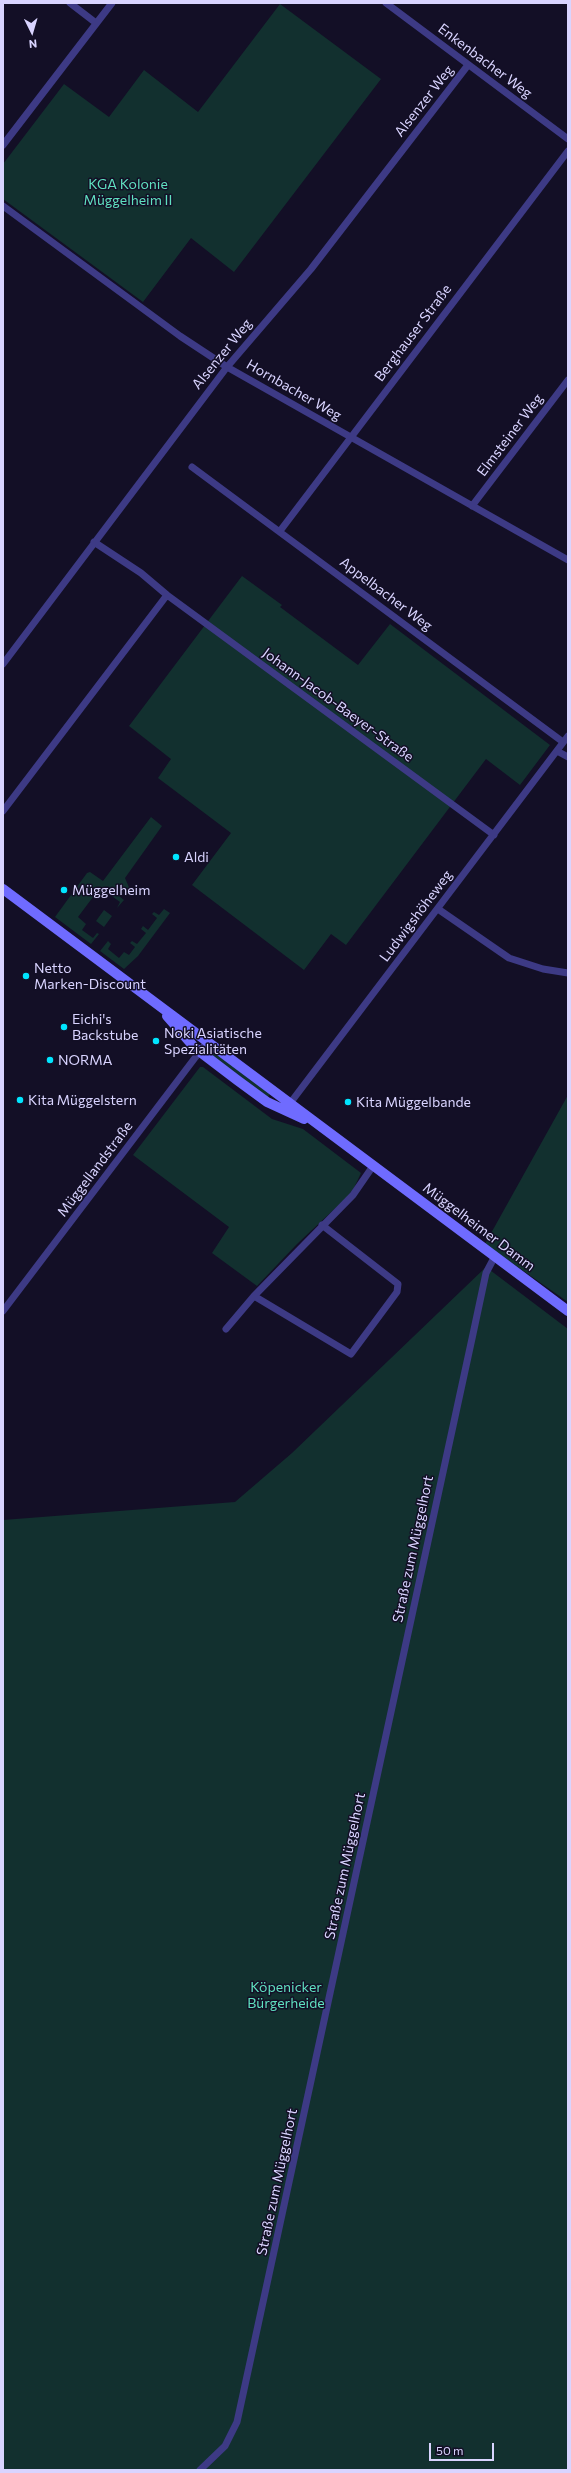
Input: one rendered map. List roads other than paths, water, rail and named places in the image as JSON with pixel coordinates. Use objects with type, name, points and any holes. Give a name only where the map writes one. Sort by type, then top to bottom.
[{"type":"main road","name":"Müggelheimer Damm","points":[[3,889],[207,1042],[287,1107],[316,1124],[568,1311]]},
{"type":"main road","name":"Müggelheimer Damm","points":[[161,1008],[180,1033],[200,1051],[267,1102],[287,1107]]},
{"type":"street","points":[[70,3],[96,23]]},
{"type":"street","points":[[3,145],[112,3]]},
{"type":"street","name":"Enkenbacher Weg","points":[[386,3],[568,139]]},
{"type":"street","name":"Alsenzer Weg","points":[[3,664],[228,367],[311,269],[468,65]]},
{"type":"street","name":"Berghauser Straße","points":[[280,531],[568,151]]},
{"type":"street","name":"Hornbacher Weg","points":[[3,206],[180,336],[228,367],[351,438],[568,559]]},
{"type":"street","name":"Elmsteiner Weg","points":[[472,506],[568,380]]},
{"type":"street","name":"Appelbacher Weg","points":[[192,467],[563,742]]},
{"type":"street","name":"Johann-Jacob-Baeyer-Straße","points":[[94,542],[141,573],[167,595],[494,835]]},
{"type":"street","points":[[3,811],[167,595]]},
{"type":"street","name":"Ludwigshöheweg","points":[[287,1107],[568,736]]},
{"type":"street","points":[[557,751],[568,757]]},
{"type":"street","points":[[438,909],[509,958],[544,969],[568,973]]},
{"type":"street","name":"Müggellandstraße","points":[[3,1311],[207,1042]]},
{"type":"street","points":[[226,1329],[254,1296],[353,1195],[373,1166]]},
{"type":"street","points":[[254,1296],[351,1354],[397,1292],[398,1284],[322,1225]]},
{"type":"street","name":"Straße zum Müggelhort","points":[[200,2470],[225,2446],[237,2422],[486,1273],[495,1256]]},
{"type":"place","name":"Aldi","points":[[176,857]]},
{"type":"place","name":"Müggelheim","points":[[64,890]]},
{"type":"place","name":"Netto Marken-Discount","points":[[26,976]]},
{"type":"place","name":"Eichi's Backstube","points":[[64,1027]]},
{"type":"place","name":"Noki Asiatische Spezialitäten","points":[[156,1041]]},
{"type":"place","name":"NORMA","points":[[50,1060]]},
{"type":"place","name":"Kita Müggelstern","points":[[20,1100]]},
{"type":"place","name":"Kita Müggelbande","points":[[348,1102]]},
{"type":"park label","name":"KGA Kolonie Müggelheim II","points":[[128,192]]},
{"type":"park label","name":"Köpenicker Bürgerheide","points":[[286,1996]]}]
